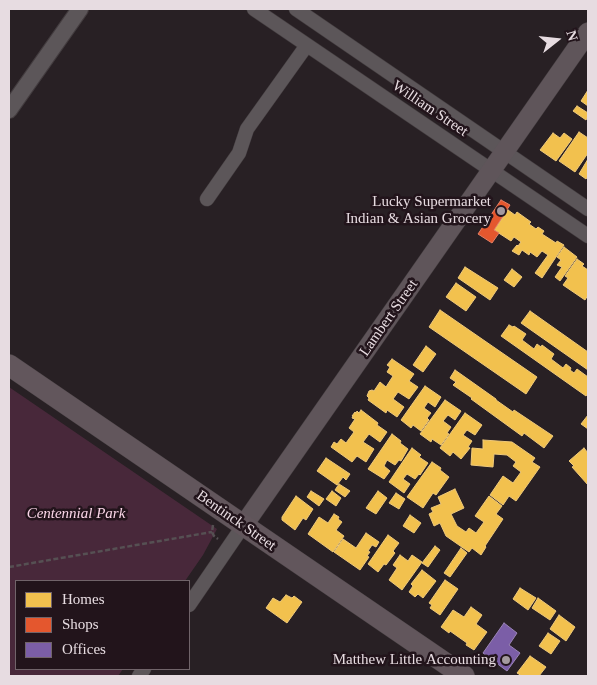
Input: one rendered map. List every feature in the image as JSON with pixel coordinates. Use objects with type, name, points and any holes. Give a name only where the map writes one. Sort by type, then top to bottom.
[{"type":"main road","name":"Lambert Street","points":[[243,526],[588,32]]},
{"type":"main road","name":"Bentinck Street","points":[[9,365],[464,676]]},
{"type":"street","points":[[9,110],[80,9]]},
{"type":"street","name":"William Street","points":[[254,9],[588,236]]},
{"type":"street","name":"William Street","points":[[296,9],[588,209]]},
{"type":"street","points":[[207,199],[238,153],[247,129],[307,45]]},
{"type":"street","name":"Lambert Street","points":[[190,604],[243,526]]},
{"type":"path","points":[[214,524],[212,532],[218,539]]},
{"type":"path","points":[[9,567],[212,532]]},
{"type":"green space","name":"Centennial Park","points":[[9,387],[217,529],[203,555],[186,580],[15,580],[15,670],[122,670],[118,676],[9,676]]},
{"type":"building: Homes","points":[[588,90],[588,106],[581,101]]},
{"type":"building: Homes","points":[[577,106],[588,113],[586,120],[573,111]]},
{"type":"building: Homes","points":[[579,132],[588,138],[588,153],[575,172],[559,161]]},
{"type":"building: Homes","points":[[553,133],[560,138],[564,133],[572,139],[556,161],[540,150]]},
{"type":"building: Homes","points":[[588,159],[588,176],[586,179],[579,174]]},
{"type":"building: Homes","points":[[508,210],[515,215],[517,212],[531,222],[529,224],[536,229],[538,227],[544,231],[542,234],[556,243],[557,241],[564,245],[542,278],[535,273],[548,255],[542,251],[537,257],[530,252],[529,255],[522,250],[519,255],[512,251],[521,242],[514,237],[511,241],[494,230]]},
{"type":"building: Homes","points":[[564,247],[577,257],[560,281],[555,277],[562,267],[557,265],[561,260],[557,257]]},
{"type":"building: Homes","points":[[577,259],[588,270],[588,295],[585,300],[563,285],[568,278],[565,276]]},
{"type":"building: Homes","points":[[465,267],[498,288],[490,300],[458,278]]},
{"type":"building: Homes","points":[[512,269],[522,277],[514,287],[504,280]]},
{"type":"building: Homes","points":[[456,283],[476,297],[466,311],[446,297]]},
{"type":"building: Homes","points":[[440,310],[537,377],[526,394],[429,327]]},
{"type":"building: Homes","points":[[530,311],[588,352],[588,370],[521,323]]},
{"type":"building: Homes","points":[[509,325],[526,334],[522,340],[534,349],[537,344],[541,347],[542,345],[554,354],[551,359],[563,368],[566,364],[574,373],[577,369],[588,377],[588,393],[586,396],[501,336]]},
{"type":"building: Homes","points":[[426,346],[436,354],[423,372],[413,365]]},
{"type":"building: Homes","points":[[392,359],[414,374],[409,381],[418,387],[409,399],[398,392],[393,399],[404,407],[397,417],[387,410],[386,413],[368,400],[367,396],[369,391],[374,391],[380,382],[386,387],[393,376],[387,372],[390,367],[387,365]]},
{"type":"building: Homes","points":[[455,370],[513,412],[514,410],[553,436],[544,448],[524,433],[522,436],[453,385],[456,382],[450,378]]},
{"type":"building: Homes","points":[[425,386],[441,397],[435,407],[428,402],[424,408],[431,413],[427,418],[429,420],[421,431],[413,425],[411,428],[401,420]]},
{"type":"building: Homes","points":[[445,400],[461,411],[455,420],[448,415],[443,421],[451,427],[447,433],[449,434],[441,445],[432,439],[431,442],[420,434]]},
{"type":"building: Homes","points":[[361,410],[387,432],[380,442],[369,434],[363,442],[374,449],[366,462],[357,456],[352,462],[331,447],[334,442],[337,444],[341,439],[346,443],[354,432],[349,428],[355,419],[352,416],[355,412],[359,413]]},
{"type":"building: Homes","points":[[465,413],[482,425],[475,435],[467,430],[463,435],[472,441],[468,447],[470,448],[461,459],[453,452],[450,456],[440,448]]},
{"type":"building: Homes","points":[[588,415],[588,429],[581,424]]},
{"type":"building: Homes","points":[[392,434],[408,449],[401,461],[399,460],[395,465],[387,460],[384,466],[390,471],[384,479],[368,469]]},
{"type":"building: Homes","points":[[483,440],[512,442],[535,458],[532,462],[540,467],[516,501],[509,496],[503,505],[490,495],[503,476],[513,483],[521,472],[513,466],[516,462],[507,455],[494,454],[493,467],[471,465],[472,448],[483,449]]},
{"type":"building: Homes","points":[[412,448],[421,455],[419,457],[428,463],[415,479],[407,474],[403,479],[410,484],[404,493],[389,482]]},
{"type":"building: Homes","points":[[584,448],[588,453],[588,485],[569,461]]},
{"type":"building: Homes","points":[[326,458],[350,474],[346,480],[343,477],[337,485],[317,471]]},
{"type":"building: Homes","points":[[432,462],[449,477],[436,495],[433,493],[423,508],[407,497]]},
{"type":"building: Homes","points":[[339,484],[350,491],[345,497],[335,490]]},
{"type":"building: Homes","points":[[455,489],[464,508],[451,514],[457,526],[466,532],[469,528],[476,533],[484,522],[475,516],[489,496],[502,506],[496,514],[503,519],[481,555],[472,548],[469,552],[446,536],[440,523],[434,526],[429,514],[433,512],[431,508],[441,504],[438,497]]},
{"type":"building: Homes","points":[[311,491],[324,499],[319,506],[307,497]]},
{"type":"building: Homes","points":[[332,491],[341,498],[336,506],[326,499]]},
{"type":"building: Homes","points":[[378,491],[387,498],[376,514],[366,508]]},
{"type":"building: Homes","points":[[396,493],[405,499],[399,509],[389,503]]},
{"type":"building: Homes","points":[[296,496],[313,509],[306,520],[303,518],[295,530],[282,520],[282,517]]},
{"type":"building: Homes","points":[[334,514],[342,522],[336,530],[344,536],[333,552],[308,534],[319,517],[328,523]]},
{"type":"building: Homes","points":[[410,515],[421,523],[414,533],[403,526]]},
{"type":"building: Homes","points":[[366,533],[379,542],[376,547],[372,545],[368,551],[370,552],[367,556],[369,557],[360,570],[334,552],[343,539],[356,548]]},
{"type":"building: Homes","points":[[388,535],[399,543],[393,551],[395,553],[378,572],[368,564]]},
{"type":"building: Homes","points":[[435,546],[440,550],[428,567],[422,563]]},
{"type":"building: Homes","points":[[461,548],[467,553],[450,577],[444,573]]},
{"type":"building: Homes","points":[[400,555],[408,561],[412,555],[422,562],[402,590],[389,580],[397,568],[393,565]]},
{"type":"building: Homes","points":[[422,570],[436,581],[423,598],[418,594],[415,597],[409,592],[413,586],[411,584]]},
{"type":"building: Homes","points":[[445,580],[458,589],[440,615],[430,608],[432,605],[429,603]]},
{"type":"building: Homes","points":[[520,588],[536,598],[528,610],[513,599]]},
{"type":"building: Homes","points":[[286,595],[292,598],[294,596],[302,602],[287,623],[266,608],[273,598],[280,602]]},
{"type":"building: Homes","points":[[538,598],[556,611],[550,620],[532,608]]},
{"type":"building: Homes","points":[[471,607],[482,615],[476,624],[487,632],[474,650],[450,631],[449,633],[441,627],[453,610],[464,617]]},
{"type":"building: Homes","points":[[559,615],[575,627],[566,641],[550,629]]},
{"type":"building: Homes","points":[[548,633],[560,641],[551,654],[539,646]]},
{"type":"building: Homes","points":[[530,656],[546,667],[539,676],[522,676],[517,673]]},
{"type":"building: Shops","points":[[501,200],[510,205],[494,230],[499,233],[492,243],[478,234]]},
{"type":"building: Offices","points":[[504,623],[517,633],[509,645],[520,653],[507,671],[483,653]]},
{"type":"place","name":"Lucky Supermarket Indian & Asian Grocery","points":[[501,211]]},
{"type":"place","name":"Matthew Little Accounting","points":[[506,660]]}]
